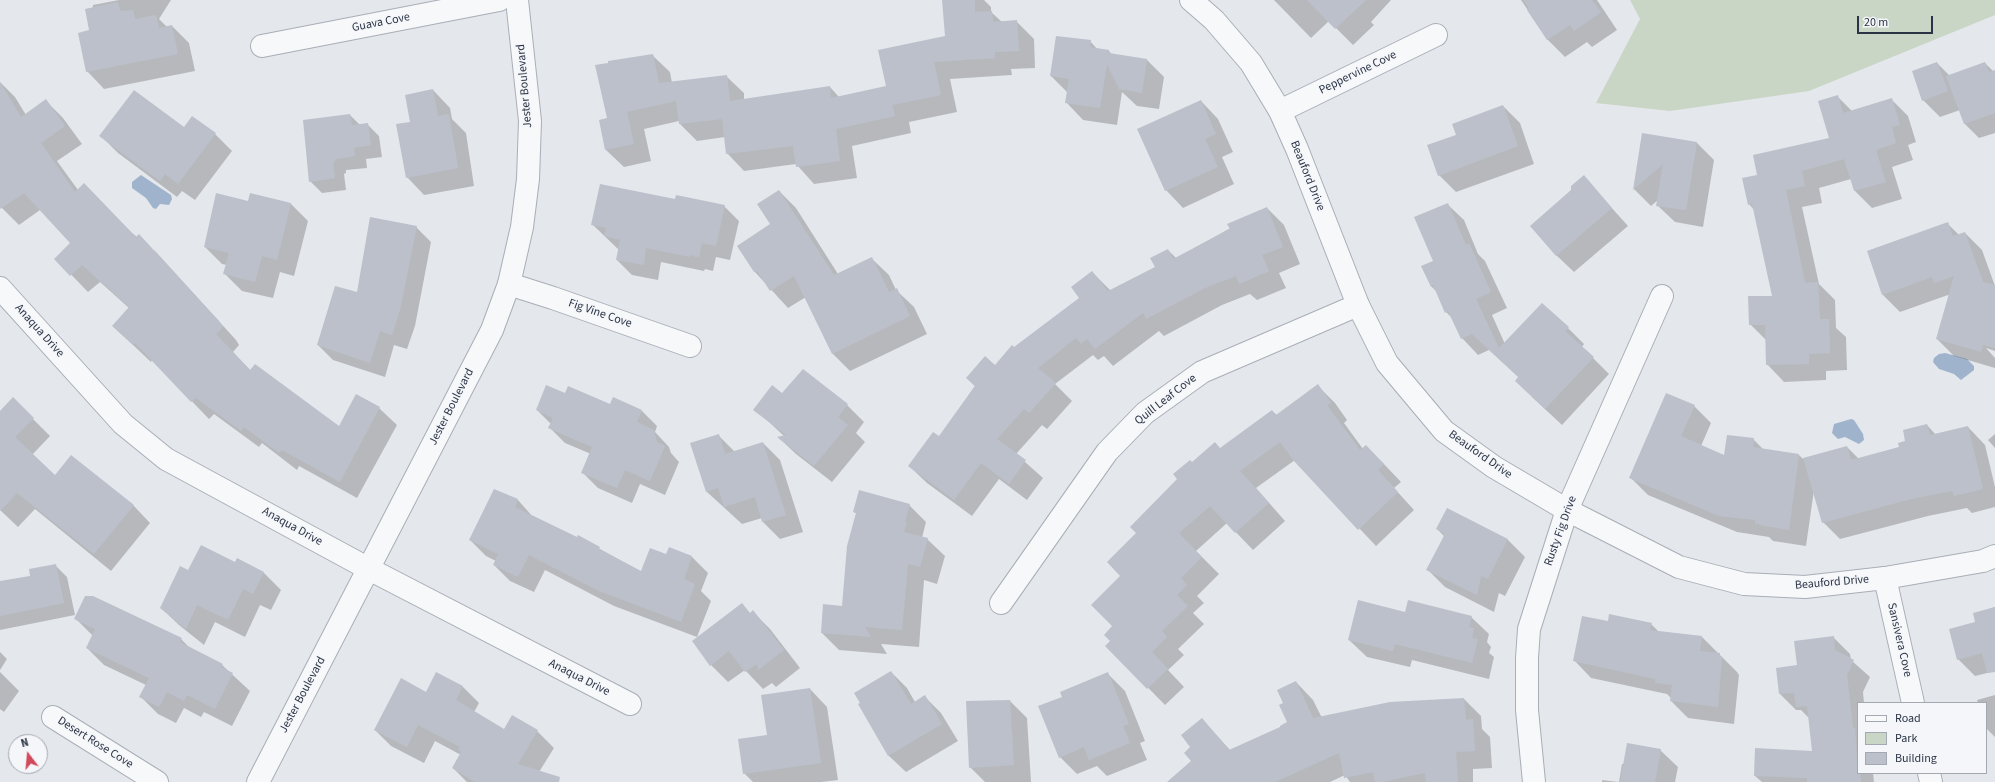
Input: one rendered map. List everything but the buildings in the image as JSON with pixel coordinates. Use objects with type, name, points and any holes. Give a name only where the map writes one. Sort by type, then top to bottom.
[{"type":"street","name":"Guava Cove","points":[[262,46],[499,0]]},
{"type":"street","name":"Jester Boulevard","points":[[258,782],[492,330],[509,284],[522,227],[528,179],[530,121],[517,0]]},
{"type":"street","name":"Beauford Drive","points":[[1191,0],[1214,20],[1250,63],[1280,111],[1297,149],[1358,305],[1387,363],[1444,431],[1494,467],[1567,510],[1679,567],[1744,584],[1805,588],[1885,578],[1983,561],[1995,556]]},
{"type":"street","name":"Peppervine Cove","points":[[1280,111],[1436,35]]},
{"type":"street","name":"Fig Vine Cove","points":[[509,284],[690,346]]},
{"type":"street","name":"Anaqua Drive","points":[[0,288],[123,424],[166,459],[369,569],[630,704]]},
{"type":"street","name":"Rusty Fig Drive","points":[[1534,782],[1527,710],[1529,629],[1567,510],[1662,296]]},
{"type":"street","name":"Quill Leaf Cove","points":[[1001,603],[1107,452],[1145,413],[1202,372],[1358,305]]},
{"type":"street","name":"Sansivera Cove","points":[[1885,578],[1913,702]]},
{"type":"street","name":"Desert Rose Cove","points":[[53,717],[157,782]]},
{"type":"green space","points":[[1630,0],[1995,0],[1995,15],[1809,91],[1670,111],[1596,103],[1640,19]]},
{"type":"water","points":[[141,175],[171,195],[172,199],[169,205],[160,204],[156,209],[153,208],[146,198],[132,188],[132,182]]},
{"type":"water","points":[[1945,353],[1967,359],[1974,366],[1974,370],[1961,380],[1954,374],[1939,369],[1933,362],[1934,358],[1939,354]]},
{"type":"water","points":[[1851,419],[1854,420],[1863,434],[1864,440],[1859,444],[1845,437],[1838,439],[1832,433],[1834,424]]}]
